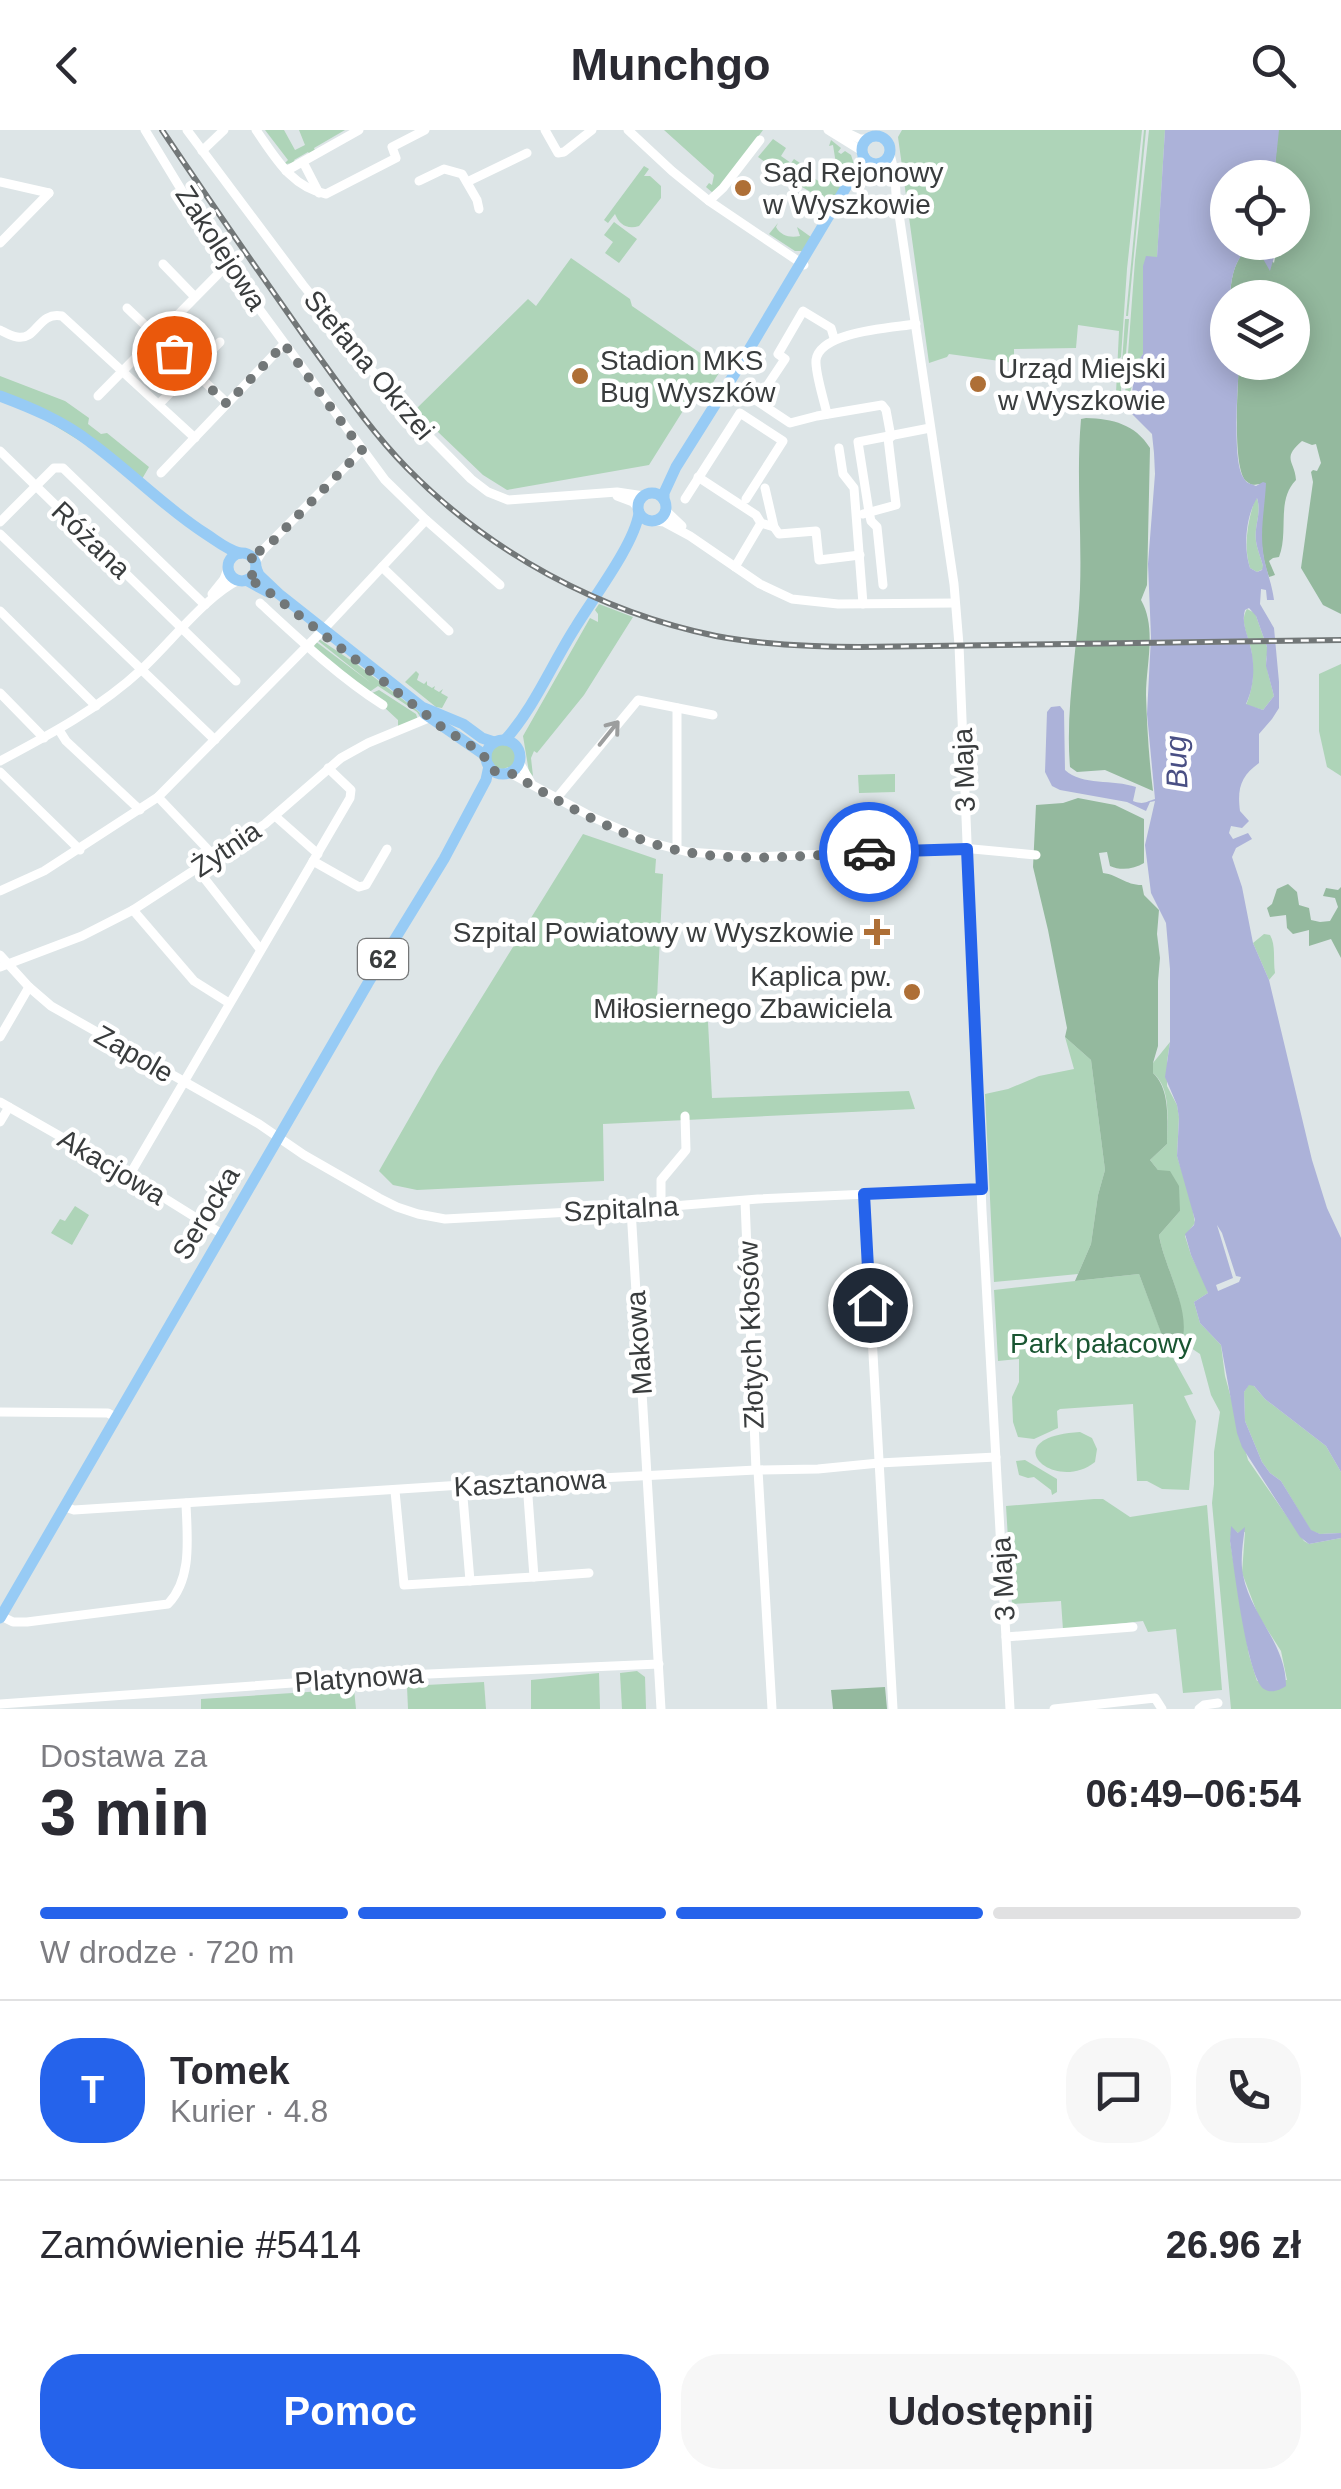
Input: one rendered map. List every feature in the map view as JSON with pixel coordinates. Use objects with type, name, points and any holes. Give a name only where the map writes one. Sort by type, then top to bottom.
[{"type":"main road","name":"62","points":[[505,773],[518,755],[519,733],[540,688],[625,548],[643,502],[696,440],[876,149],[893,130]]},
{"type":"main road","points":[[0,396],[31,407],[90,441],[197,528],[250,560],[264,580],[322,631]]},
{"type":"main road","name":"62","points":[[625,548],[644,525],[662,516],[664,493],[676,466]]},
{"type":"main road","points":[[653,521],[644,519],[643,502],[659,495],[664,505]]},
{"type":"main road","points":[[197,528],[222,555],[232,576],[254,582],[273,595],[505,773]]},
{"type":"main road","points":[[228,567],[232,557],[250,560]]},
{"type":"main road","points":[[242,580],[252,575],[250,560]]},
{"type":"main road","name":"62","points":[[487,761],[487,750],[500,741],[540,688]]},
{"type":"main road","points":[[436,717],[463,724],[482,738],[500,741],[518,755]]},
{"type":"main road","name":"Serocka","points":[[0,1617],[457,836],[486,782],[487,761]]},
{"type":"main road","name":"Serocka","points":[[457,836],[495,780],[505,773]]},
{"type":"street","name":"Zakolejowa","points":[[145,130],[228,265],[385,480],[500,585]]},
{"type":"street","name":"Stefana Okrzei","points":[[186,130],[303,285],[408,414],[471,479],[497,498],[508,500],[618,492],[643,502]]},
{"type":"street","points":[[202,150],[224,130]]},
{"type":"street","points":[[256,130],[290,177],[326,194],[396,158],[392,147],[425,130]]},
{"type":"street","points":[[286,172],[357,130]]},
{"type":"street","points":[[546,130],[558,153],[592,130]]},
{"type":"street","points":[[628,130],[709,201],[803,264]]},
{"type":"street","points":[[828,130],[876,149]]},
{"type":"street","points":[[841,130],[876,149]]},
{"type":"street","points":[[709,201],[760,140]]},
{"type":"street","name":"3 Maja","points":[[876,149],[896,194],[955,603],[1010,1709]]},
{"type":"street","points":[[467,182],[526,153]]},
{"type":"street","points":[[303,162],[319,193]]},
{"type":"street","points":[[419,181],[444,169],[462,174],[480,209]]},
{"type":"street","points":[[0,182],[49,194],[0,243]]},
{"type":"street","points":[[162,264],[195,298]]},
{"type":"street","points":[[98,396],[228,265]]},
{"type":"street","points":[[127,308],[227,404]]},
{"type":"street","points":[[834,338],[830,328],[803,312],[778,354],[784,359],[757,401],[790,423],[882,405],[890,437],[896,505],[856,516]]},
{"type":"street","points":[[0,330],[18,338],[26,337],[48,316],[59,314],[195,438]]},
{"type":"street","points":[[827,414],[816,361],[823,347],[834,338],[916,324]]},
{"type":"street","points":[[158,404],[220,342]]},
{"type":"street","points":[[161,473],[284,344]]},
{"type":"street","points":[[685,498],[712,450],[740,412],[783,441],[746,499]]},
{"type":"street","points":[[883,585],[877,527],[871,521],[858,442],[930,428]]},
{"type":"street","points":[[840,448],[843,474],[854,488],[863,604]]},
{"type":"street","points":[[250,560],[362,450]]},
{"type":"street","points":[[0,451],[36,486],[59,466],[205,605]]},
{"type":"street","points":[[698,478],[756,515],[761,523],[774,527]]},
{"type":"street","name":"Różana","points":[[0,522],[36,486],[236,681]]},
{"type":"street","points":[[765,488],[779,534],[816,531],[819,560],[860,555]]},
{"type":"street","points":[[664,505],[690,536]]},
{"type":"street","points":[[0,891],[80,850],[158,797],[426,520]]},
{"type":"street","points":[[653,521],[664,522],[690,536],[760,584],[792,599],[863,604],[955,603]]},
{"type":"street","points":[[735,567],[761,523]]},
{"type":"street","points":[[0,534],[215,740]]},
{"type":"street","points":[[0,761],[59,730],[141,670],[205,605],[228,567]]},
{"type":"street","points":[[382,567],[449,631]]},
{"type":"street","points":[[205,605],[242,580]]},
{"type":"street","points":[[260,603],[383,706]]},
{"type":"street","points":[[0,611],[96,706]]},
{"type":"street","points":[[0,693],[44,738]]},
{"type":"street","points":[[556,799],[638,700],[713,715]]},
{"type":"street","points":[[677,708],[677,850]]},
{"type":"street","name":"Żytnia","points":[[4,966],[82,936],[133,910],[275,816],[328,768],[368,742],[436,717]]},
{"type":"street","points":[[59,730],[140,810]]},
{"type":"street","points":[[518,755],[532,783]]},
{"type":"street","points":[[129,1176],[352,796],[351,790],[328,768]]},
{"type":"street","points":[[0,772],[80,850]]},
{"type":"street","points":[[505,773],[649,842],[709,855],[760,857],[967,849],[1036,855]]},
{"type":"street","points":[[158,797],[215,857]]},
{"type":"street","points":[[275,816],[315,858],[358,887],[366,884],[388,849]]},
{"type":"street","points":[[197,869],[260,950]]},
{"type":"street","points":[[133,910],[194,981],[229,1003]]},
{"type":"street","name":"Zapole","points":[[0,955],[4,966],[51,1006],[280,1138]]},
{"type":"street","points":[[0,1036],[29,987]]},
{"type":"street","points":[[0,1122],[4,1105]]},
{"type":"street","name":"Akacjowa","points":[[4,1105],[222,1234]]},
{"type":"street","points":[[662,1208],[661,1180],[686,1150],[685,1116]]},
{"type":"street","name":"Szpitalna","points":[[280,1138],[397,1208],[445,1219],[982,1189]]},
{"type":"street","points":[[864,1194],[893,1709]]},
{"type":"street","name":"Złotych Kłosów","points":[[745,1201],[772,1709]]},
{"type":"street","name":"Makowa","points":[[631,1209],[661,1709]]},
{"type":"street","points":[[0,1412],[108,1413],[117,1418]]},
{"type":"street","name":"Kasztanowa","points":[[65,1506],[74,1510],[996,1457]]},
{"type":"street","points":[[527,1484],[534,1578]]},
{"type":"street","points":[[462,1486],[470,1582]]},
{"type":"street","points":[[395,1491],[404,1586],[589,1573]]},
{"type":"street","points":[[0,1617],[18,1622],[168,1604],[176,1595],[187,1561],[186,1503]]},
{"type":"street","points":[[1006,1637],[1133,1627]]},
{"type":"street","name":"Platynowa","points":[[0,1704],[59,1704],[405,1674],[659,1664]]},
{"type":"street","points":[[1054,1709],[1155,1698],[1162,1709]]},
{"type":"street","points":[[1198,1709],[1218,1703]]},
{"type":"green space","points":[[265,130],[284,130],[295,150],[305,145],[299,130],[345,130],[314,148],[316,153],[308,152],[294,160],[296,163],[284,164],[288,160]]},
{"type":"green space","points":[[664,130],[763,130],[713,193],[706,187],[712,185],[714,175]]},
{"type":"green space","points":[[902,130],[1142,130],[1119,359],[1122,363],[1125,319],[1129,319],[1121,394],[1116,393],[1119,331],[1078,325],[1076,348],[1014,349],[1014,363],[949,354],[929,363],[898,137]]},
{"type":"green space","points":[[1144,130],[1146,130],[1126,316]]},
{"type":"green space","points":[[1149,130],[1165,130],[1157,258],[1143,266],[1143,354],[1136,365],[1130,394],[1125,394],[1135,260]]},
{"type":"green space","points":[[1278,130],[1341,130],[1341,614],[1323,605],[1301,568],[1313,482],[1311,472],[1317,471],[1321,463],[1316,444],[1302,441],[1292,452],[1296,480],[1286,497],[1279,557],[1269,561],[1275,575],[1269,577],[1262,543],[1260,484],[1246,481],[1239,460],[1238,380],[1310,380],[1310,280],[1232,280],[1239,260],[1310,260],[1310,160],[1275,160]]},
{"type":"green space","points":[[773,139],[786,148],[781,156],[803,165],[802,169],[808,169],[806,173],[820,182],[823,178],[827,180],[835,169],[831,166],[836,164],[833,145],[829,146],[831,140],[841,148],[838,152],[851,155],[855,167],[832,204],[822,205],[802,187],[802,182],[758,157]]},
{"type":"green space","points":[[644,166],[649,169],[644,176],[650,176],[661,186],[661,198],[639,226],[624,225],[615,214],[608,223],[604,220]]},
{"type":"green space","points":[[614,222],[637,239],[619,263],[605,253],[613,242],[604,235]]},
{"type":"green space","points":[[778,223],[776,227],[786,236],[800,236],[797,227],[811,237],[803,251],[795,251],[769,234]]},
{"type":"green space","points":[[571,258],[722,368],[706,394],[691,398],[649,465],[507,490],[483,475],[415,410],[528,299],[536,306]]},
{"type":"green space","points":[[0,376],[65,401],[89,418],[88,424],[101,434],[107,433],[149,467],[142,479],[0,392]]},
{"type":"green space","points":[[1081,419],[1122,424],[1150,448],[1147,585],[1141,600],[1150,634],[1146,695],[1153,791],[1105,770],[1077,772],[1070,767],[1069,722],[1080,589],[1080,440]]},
{"type":"green space","points":[[1257,498],[1256,541],[1263,569],[1257,572],[1250,568],[1247,542]]},
{"type":"green space","points":[[599,604],[633,617],[584,695],[537,753],[534,751],[533,776],[523,736],[590,618],[598,622],[595,610]]},
{"type":"green space","points":[[1247,609],[1255,613],[1268,650],[1266,660],[1274,696],[1263,710],[1246,705],[1253,669],[1244,626]]},
{"type":"green space","points":[[319,639],[418,711],[421,718],[378,686],[368,693],[314,648],[315,641],[371,683]]},
{"type":"green space","points":[[1341,664],[1341,776],[1327,767],[1319,731],[1319,674]]},
{"type":"green space","points":[[416,671],[417,680],[424,684],[427,681],[439,692],[443,689],[441,693],[448,697],[442,708],[405,682]]},
{"type":"green space","points":[[379,690],[416,714],[418,720],[398,728],[398,720],[370,694]]},
{"type":"green space","points":[[503,743],[512,747],[516,756],[512,765],[503,769],[494,765],[490,756],[494,747]]},
{"type":"green space","points":[[895,774],[895,792],[859,793],[858,775]]},
{"type":"green space","points":[[1078,798],[1115,805],[1144,819],[1144,863],[1127,869],[1114,868],[1107,852],[1099,853],[1103,873],[1142,885],[1144,895],[1159,910],[1158,1046],[1153,1073],[1165,1097],[1167,1144],[1150,1160],[1158,1170],[1170,1171],[1179,1186],[1180,1211],[1159,1235],[1183,1315],[1182,1341],[1173,1355],[1139,1274],[1075,1281],[1091,1244],[1105,1170],[1091,1060],[1065,1037],[1067,1028],[1033,867],[1036,805]]},
{"type":"green space","points":[[583,834],[656,859],[655,873],[663,874],[656,1020],[708,1022],[712,1098],[909,1091],[915,1109],[603,1124],[604,1181],[417,1190],[393,1185],[379,1171]]},
{"type":"green space","points":[[1288,884],[1297,892],[1299,905],[1309,908],[1311,920],[1320,922],[1330,921],[1338,907],[1335,898],[1323,896],[1326,888],[1341,887],[1341,958],[1331,939],[1309,946],[1309,930],[1293,934],[1287,928],[1286,915],[1270,917],[1267,908],[1277,889]]},
{"type":"green space","points":[[1264,934],[1270,935],[1274,948],[1275,973],[1269,980],[1253,943]]},
{"type":"green space","points":[[1065,1037],[1091,1060],[1105,1170],[1091,1244],[1078,1274],[994,1282],[985,1094],[1074,1069]]},
{"type":"green space","points":[[1170,1042],[1167,1086],[1177,1105],[1177,1156],[1195,1223],[1185,1236],[1208,1293],[1194,1302],[1200,1323],[1221,1345],[1225,1376],[1248,1460],[1304,1541],[1309,1544],[1341,1538],[1341,1709],[1231,1709],[1212,1503],[1220,1412],[1200,1354],[1182,1342],[1179,1299],[1159,1235],[1180,1211],[1150,1160],[1167,1144],[1168,1116],[1166,1096],[1153,1073],[1153,1063]],"holes":[[[1232,1528],[1238,1533],[1245,1532],[1242,1573],[1258,1615],[1281,1651],[1287,1680],[1257,1681],[1230,1541]]]},
{"type":"green space","points":[[75,1206],[89,1215],[72,1245],[51,1233]]},
{"type":"green space","name":"Park pałacowy","points":[[1139,1274],[1166,1345],[1193,1394],[1184,1396],[1196,1421],[1189,1490],[1162,1489],[1147,1481],[1137,1481],[1133,1404],[1060,1409],[1058,1428],[1034,1439],[1018,1437],[1012,1397],[1019,1382],[1019,1359],[998,1361],[994,1290]]},
{"type":"green space","points":[[1249,1384],[1326,1446],[1341,1472],[1341,1533],[1311,1531],[1281,1481],[1262,1462],[1245,1421],[1244,1392]]},
{"type":"green space","points":[[1080,1432],[1092,1438],[1097,1449],[1095,1462],[1063,1472],[1039,1461],[1035,1452],[1040,1443],[1054,1436]]},
{"type":"green space","points":[[1025,1460],[1057,1479],[1057,1492],[1052,1495],[1034,1477],[1019,1475],[1016,1461]]},
{"type":"green space","points":[[1103,1499],[1130,1517],[1207,1505],[1222,1690],[1183,1693],[1176,1629],[1148,1632],[1143,1621],[1063,1630],[1061,1601],[1012,1604],[1006,1506]]},
{"type":"green space","points":[[637,1671],[645,1677],[646,1709],[622,1709],[620,1673]]},
{"type":"green space","points":[[599,1673],[600,1709],[531,1709],[531,1680]]},
{"type":"green space","points":[[484,1682],[486,1709],[408,1709],[407,1686]]},
{"type":"green space","points":[[885,1687],[887,1709],[833,1709],[831,1690]]},
{"type":"green space","points":[[354,1689],[356,1709],[201,1709],[201,1699]]},
{"type":"water","name":"Bug","points":[[1165,130],[1279,130],[1276,160],[1210,160],[1210,260],[1239,260],[1232,280],[1210,280],[1210,380],[1238,380],[1236,422],[1240,468],[1248,483],[1266,483],[1262,543],[1274,600],[1267,600],[1266,590],[1261,589],[1260,604],[1274,628],[1279,682],[1279,708],[1259,734],[1259,763],[1244,778],[1240,789],[1240,811],[1249,821],[1242,828],[1231,826],[1229,833],[1233,839],[1248,833],[1252,839],[1236,848],[1232,857],[1253,943],[1269,980],[1312,1160],[1341,1238],[1341,1472],[1326,1446],[1254,1386],[1249,1385],[1244,1392],[1245,1421],[1262,1462],[1281,1481],[1311,1530],[1320,1534],[1341,1533],[1341,1538],[1309,1544],[1300,1537],[1242,1447],[1221,1345],[1200,1323],[1194,1302],[1208,1293],[1185,1234],[1195,1220],[1177,1156],[1177,1105],[1165,1077],[1170,1042],[1170,969],[1166,923],[1151,893],[1145,845],[1155,801],[1150,802],[1146,811],[1127,802],[1060,790],[1052,786],[1045,772],[1047,712],[1060,706],[1064,711],[1065,770],[1080,778],[1136,787],[1133,801],[1155,799],[1147,714],[1151,637],[1148,564],[1154,453],[1152,434],[1130,412],[1136,364],[1143,354],[1146,256],[1157,257]],"holes":[[[1257,498],[1256,541],[1263,566],[1257,572],[1250,568],[1246,541]],[[1249,608],[1256,616],[1267,647],[1266,666],[1274,696],[1263,710],[1246,704],[1253,670],[1244,624],[1245,610]],[[1217,1225],[1236,1276],[1241,1277],[1239,1282],[1218,1291],[1216,1285],[1233,1278]]]},
{"type":"water","points":[[1231,1526],[1238,1533],[1245,1527],[1242,1557],[1247,1590],[1275,1643],[1284,1671],[1286,1686],[1275,1691],[1264,1689],[1252,1665],[1238,1596]]},
{"type":"pier","points":[[1253,639],[1255,644],[1145,645],[1145,640]]},
{"type":"railway","points":[[162,130],[304,336],[393,453],[474,527],[549,575],[589,595],[630,612],[716,636],[788,645],[1341,640]]},
{"type":"way so far","points":[[174,353],[227,404],[284,344],[362,450],[272,542],[263,550],[248,554],[256,568],[246,580],[273,595],[443,728],[486,756],[492,770],[513,774],[569,806],[649,842],[688,852],[760,857],[869,852]]},
{"type":"place","name":"Sąd Rejonowy w Wyszkowie","points":[[743,188]]},
{"type":"place","name":"Stadion MKS Bug Wyszków","points":[[580,376]]},
{"type":"place","name":"Urząd Miejski w Wyszkowie","points":[[978,384]]},
{"type":"place","name":"Szpital Powiatowy w Wyszkowie","points":[[877,932]]},
{"type":"place","name":"Kaplica pw. Miłosiernego Zbawiciela","points":[[912,992]]},
{"type":"route","points":[[869,852],[967,849],[982,1189],[864,1194],[870,1305]]}]
